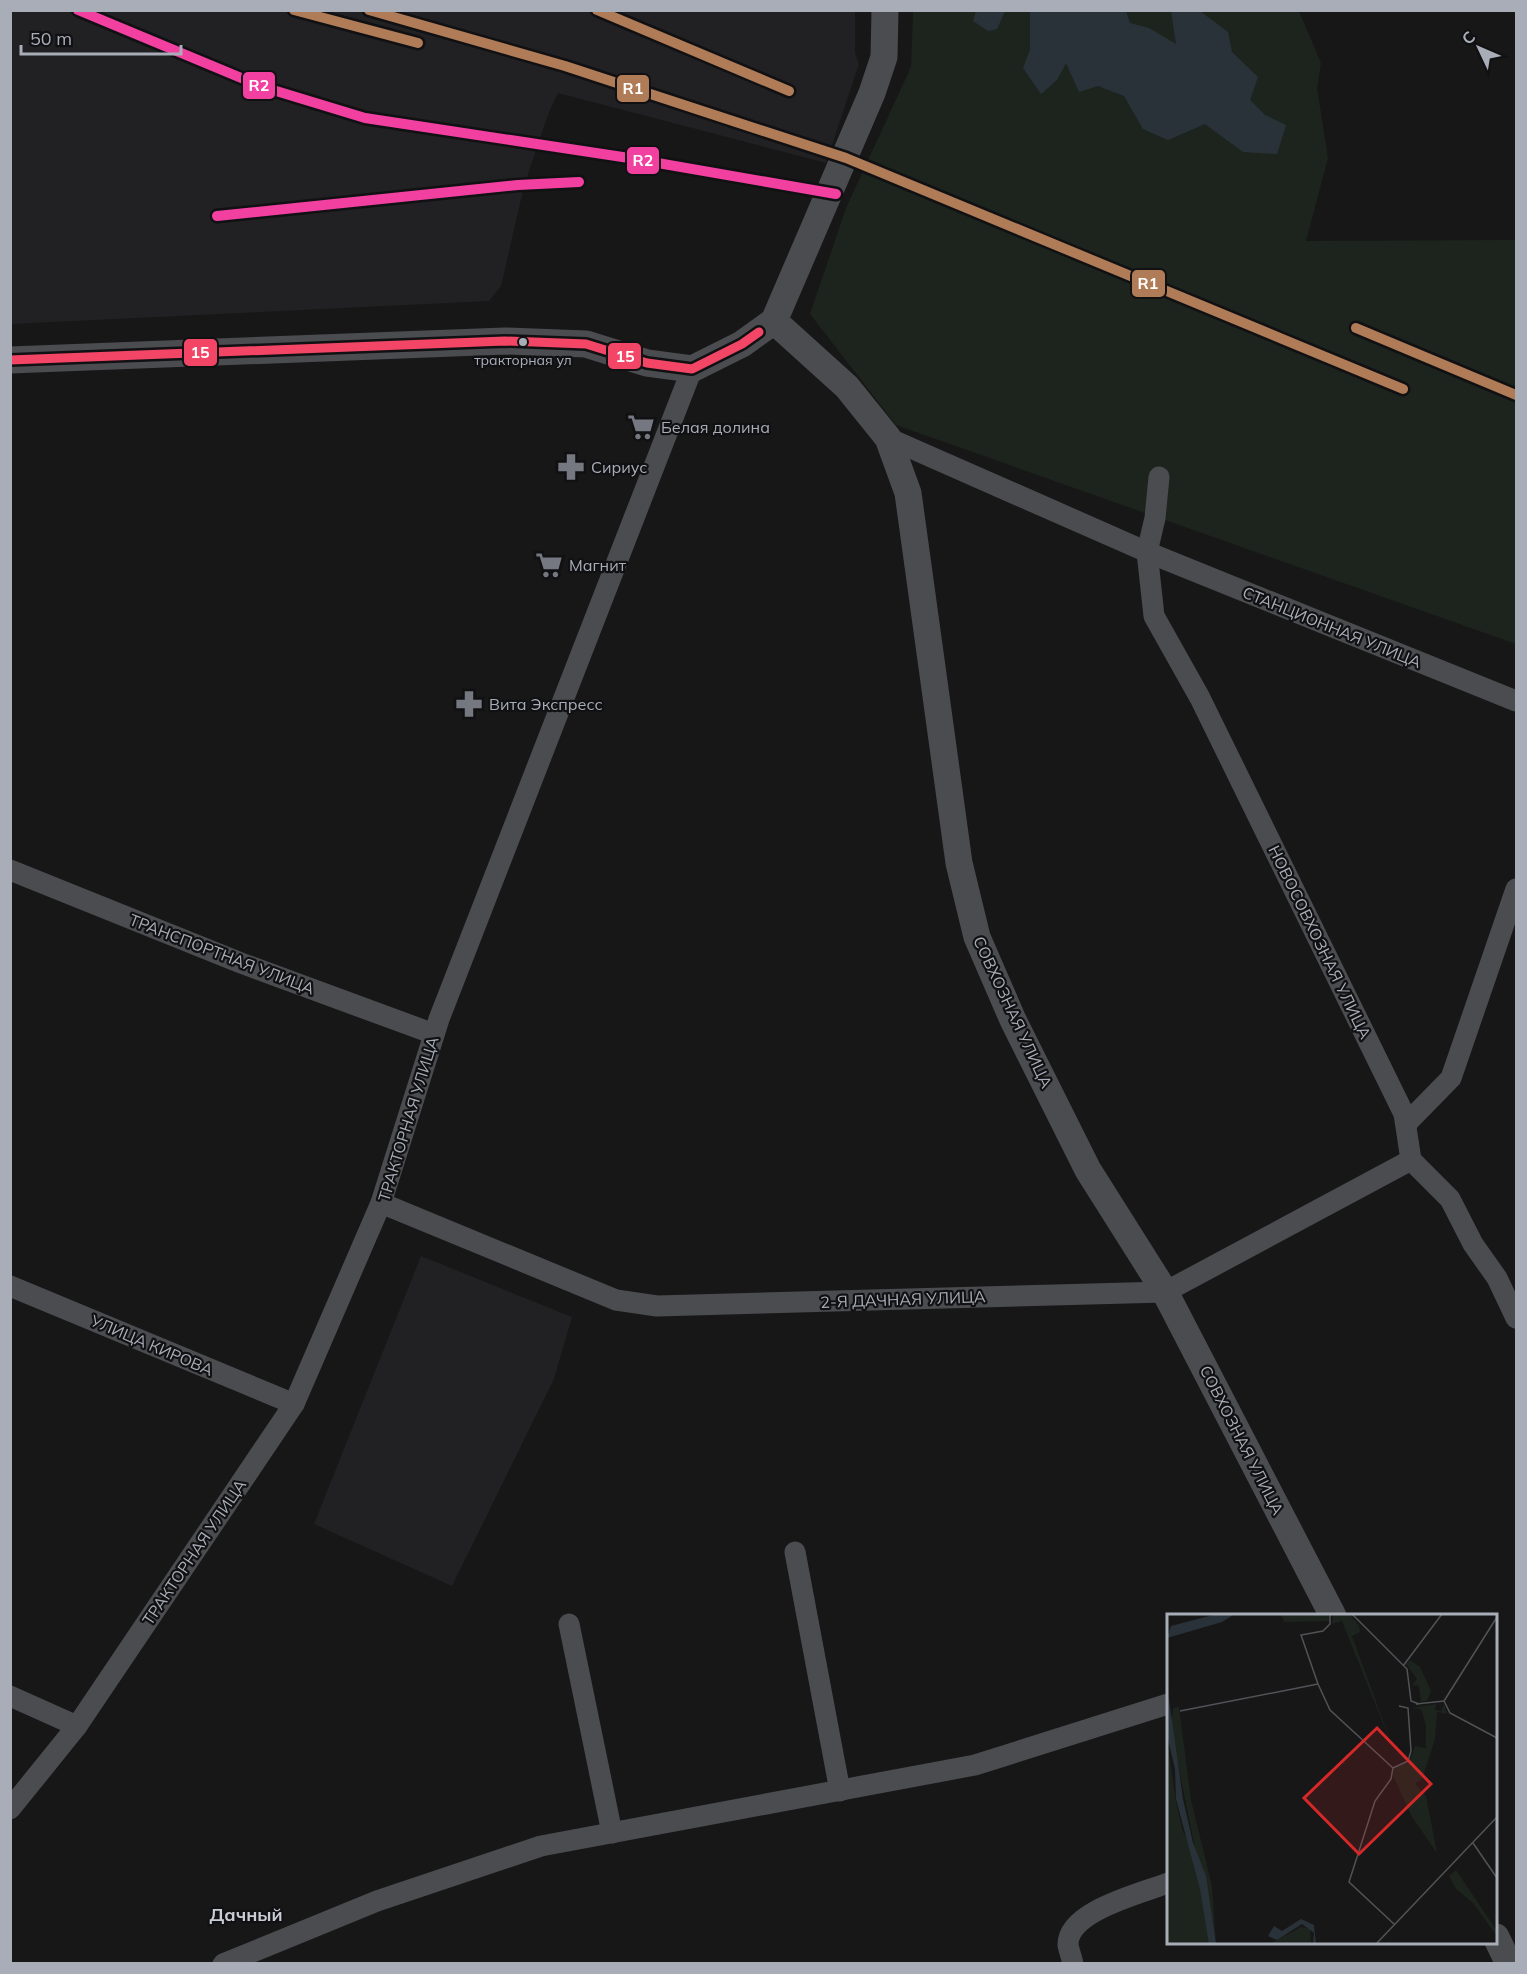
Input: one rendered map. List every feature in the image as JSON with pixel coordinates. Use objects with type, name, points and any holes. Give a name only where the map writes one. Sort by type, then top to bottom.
[{"type":"street","points":[[10,360],[506,341],[586,344],[647,363],[692,369],[742,344],[774,321],[872,93],[884,57],[885,10]]},
{"type":"street","name":"СОВХОЗНАЯ УЛИЦА","points":[[774,321],[847,387],[888,438],[908,493],[959,863],[976,937],[1013,1020],[1088,1170],[1165,1292],[1332,1614]]},
{"type":"street","name":"ТРАКТОРНАЯ УЛИЦА","points":[[10,1809],[77,1726],[294,1404],[381,1203],[434,1034],[563,696],[692,369]]},
{"type":"street","name":"СТАНЦИОННАЯ УЛИЦА","points":[[888,438],[1147,552],[1516,701]]},
{"type":"street","points":[[1147,552],[1155,518],[1159,477]]},
{"type":"street","name":"НОВОСОВХОЗНАЯ УЛИЦА","points":[[1147,552],[1154,616],[1200,698],[1404,1114],[1411,1160]]},
{"type":"street","name":"ТРАНСПОРТНАЯ УЛИЦА","points":[[10,870],[241,963],[434,1034]]},
{"type":"street","points":[[1406,1124],[1451,1078],[1516,889]]},
{"type":"street","points":[[1411,1160],[1450,1199],[1473,1244],[1507,1277],[1516,1318]]},
{"type":"street","name":"2-Я ДАЧНАЯ УЛИЦА","points":[[381,1203],[616,1300],[657,1306],[1165,1292],[1411,1160]]},
{"type":"street","name":"УЛИЦА КИРОВА","points":[[10,1287],[294,1404]]},
{"type":"street","points":[[795,1552],[840,1791]]},
{"type":"street","points":[[569,1624],[612,1833]]},
{"type":"street","points":[[10,1696],[77,1726]]},
{"type":"street","points":[[223,1964],[377,1901],[541,1846],[975,1766],[1167,1704]]},
{"type":"street","points":[[1073,1964],[1068,1945],[1071,1934],[1085,1916],[1167,1883]]},
{"type":"street","points":[[1497,1939],[1509,1964]]},
{"type":"shaded area","points":[[976,10],[1005,11],[997,29],[988,31],[973,21]]},
{"type":"shaded area","points":[[10,11],[855,11],[855,53],[859,64],[826,163],[558,93],[549,112],[524,186],[501,286],[489,301],[11,324]]},
{"type":"shaded area","points":[[913,11],[1299,11],[1321,63],[1317,88],[1328,158],[1306,241],[1516,240],[1516,644],[896,425],[810,314],[846,208],[911,67]]},
{"type":"shaded area","points":[[1030,11],[1126,11],[1130,23],[1149,28],[1176,44],[1171,11],[1200,11],[1228,32],[1232,52],[1258,77],[1250,100],[1265,115],[1286,125],[1277,154],[1243,152],[1205,124],[1168,140],[1143,129],[1124,96],[1098,86],[1079,92],[1066,63],[1057,80],[1041,94],[1023,68],[1030,50]]},
{"type":"shaded area","points":[[421,1256],[572,1317],[554,1379],[452,1586],[314,1524]]},
{"type":"transit line","name":"R2","points":[[78,10],[263,87],[365,118],[629,158],[836,194]]},
{"type":"transit line","name":"R1","points":[[294,10],[418,43]]},
{"type":"transit line","name":"R1","points":[[369,10],[565,66],[846,158],[1403,389]]},
{"type":"transit line","name":"R1","points":[[597,10],[789,91]]},
{"type":"transit line","name":"R2","points":[[217,216],[518,185],[579,182]]},
{"type":"transit line","name":"R1","points":[[1356,328],[1516,395]]},
{"type":"transit line","name":"15","points":[[10,360],[505,341],[586,344],[647,363],[692,369],[742,344],[759,332]]},
{"type":"place","name":"тракторная ул","points":[[523,342]]},
{"type":"place","name":"Белая долина","points":[[641,427]]},
{"type":"place","name":"Сириус","points":[[571,467]]},
{"type":"place","name":"Магнит","points":[[549,565]]},
{"type":"place","name":"Вита Экспресс","points":[[469,704]]},
{"type":"district","name":"Дачный","points":[[246,1915]]}]
